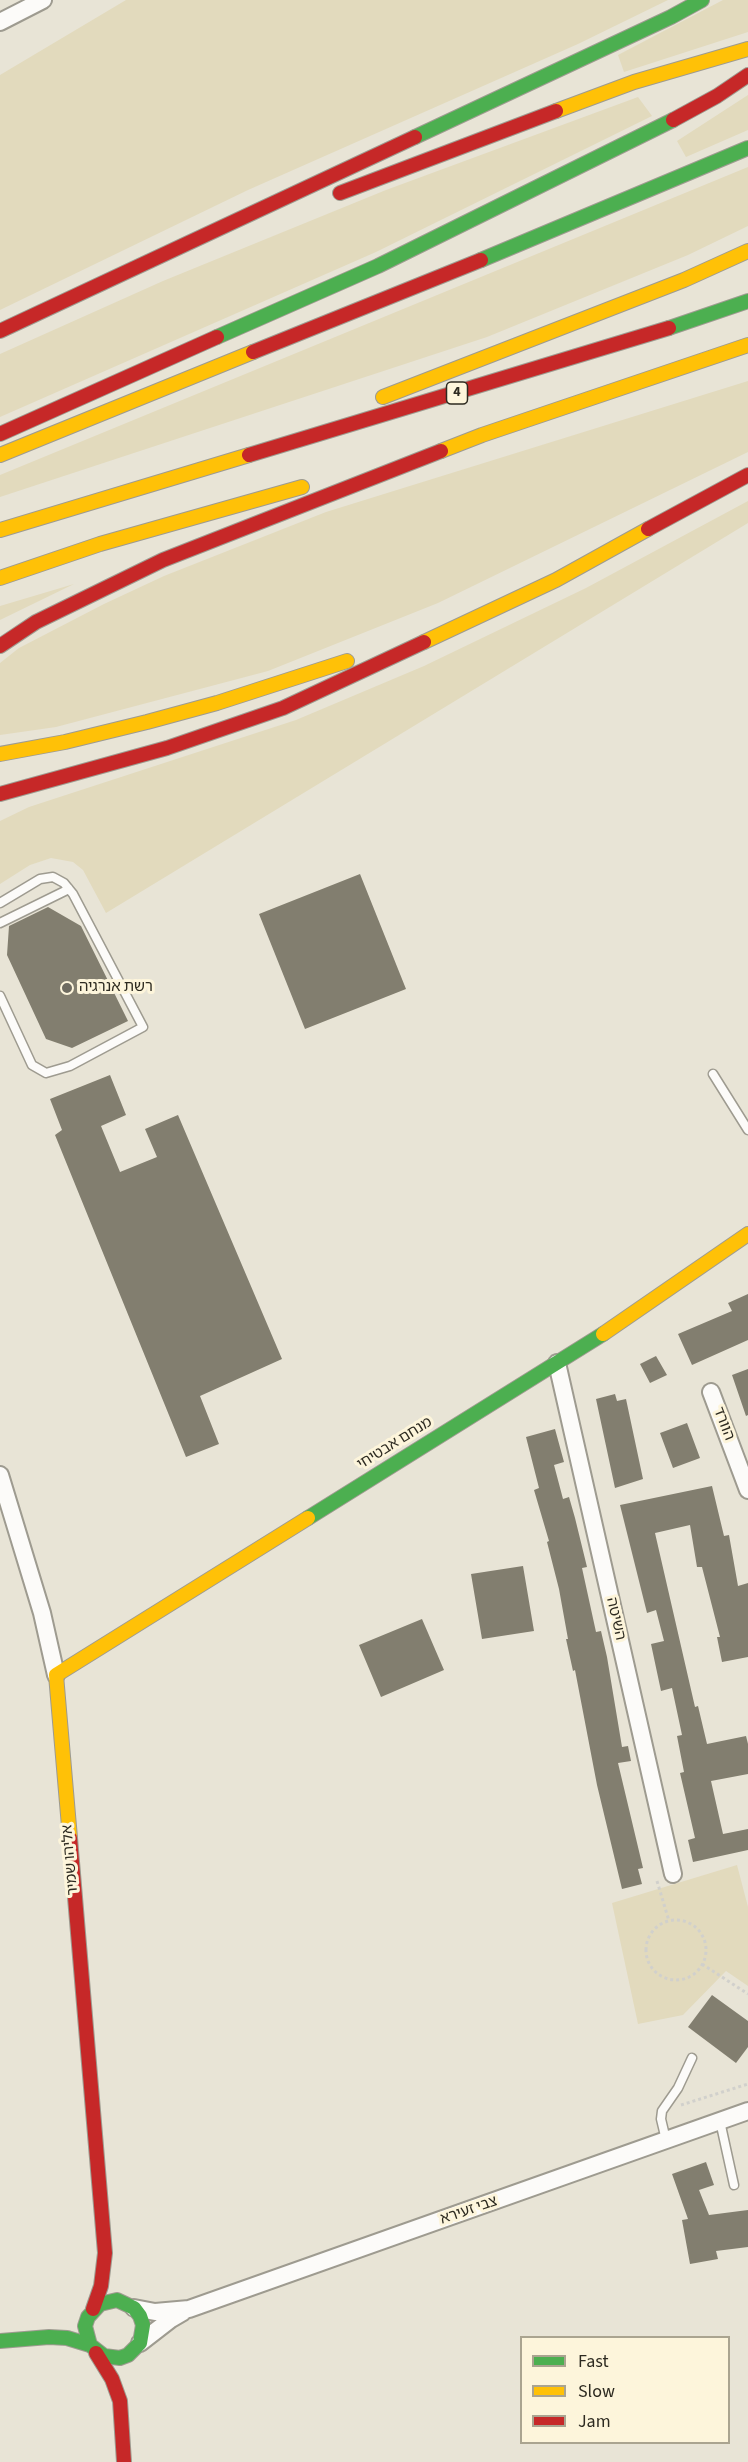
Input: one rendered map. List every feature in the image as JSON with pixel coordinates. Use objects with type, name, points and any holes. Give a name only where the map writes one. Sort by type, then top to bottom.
[{"type":"main road","points":[[0,331],[671,17],[702,0]]},
{"type":"main road","points":[[323,199],[634,82],[748,49]]},
{"type":"main road","points":[[0,434],[378,266],[675,119],[748,75]]},
{"type":"main road","points":[[0,455],[452,272],[748,148]]},
{"type":"main road","points":[[50,308],[270,220]]},
{"type":"main road","points":[[365,404],[684,280],[748,251]]},
{"type":"main road","name":"4","points":[[0,530],[631,341],[748,301]]},
{"type":"main road","points":[[0,578],[100,544],[482,435],[748,345]]},
{"type":"main road","points":[[165,480],[343,412]]},
{"type":"main road","points":[[0,646],[36,622],[163,560],[482,435]]},
{"type":"main road","points":[[5,798],[167,748],[283,708],[556,580],[748,475]]},
{"type":"main road","points":[[0,754],[75,739],[217,703],[437,632],[495,609]]},
{"type":"main road","name":"מנחם אבטיחי","points":[[56,1675],[623,1321],[748,1234]]},
{"type":"main road","name":"אליהו שמיר","points":[[56,1675],[105,2253],[101,2286],[90,2313]]},
{"type":"main road","name":"אליהו שמיר","points":[[105,2253],[116,2287],[130,2306]]},
{"type":"main road","points":[[49,2337],[78,2326],[90,2313],[108,2301],[130,2306],[143,2325],[137,2347],[123,2379],[120,2401],[124,2462]]},
{"type":"main road","points":[[90,2313],[85,2326],[93,2349],[112,2379],[120,2401]]},
{"type":"main road","points":[[0,2341],[49,2337],[67,2338],[112,2358],[128,2355],[137,2347]]},
{"type":"street","points":[[0,22],[43,0]]},
{"type":"street","name":"השיטה","points":[[557,1363],[673,1874]]},
{"type":"street","name":"הוורד","points":[[711,1392],[748,1490]]},
{"type":"street","name":"אליהו שמיר","points":[[0,1475],[37,1595],[56,1675]]},
{"type":"street","name":"צבי זעירא","points":[[137,2347],[171,2319],[189,2309],[748,2111]]},
{"type":"street","name":"צבי זעירא","points":[[130,2306],[155,2312],[189,2309]]},
{"type":"lane","points":[[0,903],[40,879],[53,877],[64,883],[143,1027],[70,1066],[46,1073],[32,1065],[0,996]]},
{"type":"lane","points":[[0,923],[69,889]]},
{"type":"lane","points":[[713,1074],[748,1130]]},
{"type":"lane","points":[[666,2140],[662,2111],[678,2088],[692,2058]]},
{"type":"lane","points":[[720,2121],[735,2185]]},
{"type":"path","points":[[669,1921],[656,1879],[673,1874]]},
{"type":"path","points":[[669,1921],[687,1922],[702,1934],[706,1954],[696,1972],[678,1980],[667,1978],[651,1966],[647,1957],[648,1938],[653,1930],[669,1921]]},
{"type":"path","points":[[702,1964],[748,1994]]},
{"type":"path","points":[[662,2111],[748,2084]]},
{"type":"shaded area","points":[[126,0],[668,0],[578,44],[248,190],[0,310],[0,75]]},
{"type":"shaded area","points":[[723,0],[748,0],[748,32],[624,72],[618,55]]},
{"type":"shaded area","points":[[748,95],[748,130],[686,157],[677,141]]},
{"type":"shaded area","points":[[638,97],[652,116],[376,252],[0,417],[0,354],[163,281],[386,190]]},
{"type":"shaded area","points":[[748,167],[748,226],[688,255],[487,337],[0,497],[0,475]]},
{"type":"shaded area","points":[[748,381],[748,452],[438,603],[268,671],[56,727],[0,735],[0,663],[19,648],[104,604],[164,576],[326,512]]},
{"type":"shaded area","points":[[748,501],[748,523],[106,913],[83,870],[73,862],[51,858],[30,865],[0,884],[0,821],[29,807],[296,720],[424,666],[586,588]]},
{"type":"shaded area","points":[[74,584],[0,620],[0,606]]},
{"type":"shaded area","points":[[737,1865],[748,1907],[748,1986],[726,1971],[683,2015],[638,2024],[612,1903]]},
{"type":"building","points":[[360,874],[406,989],[305,1029],[259,914]]},
{"type":"building","name":"רשת אנרגיה","points":[[48,907],[81,926],[128,1021],[72,1048],[46,1039],[7,955],[9,926]]},
{"type":"building","points":[[110,1075],[126,1115],[101,1126],[120,1172],[157,1157],[145,1129],[178,1115],[282,1359],[200,1396],[219,1444],[186,1457],[55,1135],[62,1130],[50,1099]]},
{"type":"building","points":[[748,1294],[748,1340],[692,1365],[678,1334],[732,1311],[728,1303]]},
{"type":"building","points":[[656,1356],[667,1375],[650,1383],[640,1364]]},
{"type":"building","points":[[748,1369],[748,1415],[746,1416],[732,1375]]},
{"type":"building","points":[[615,1394],[617,1401],[626,1399],[643,1479],[615,1488],[596,1399]]},
{"type":"building","points":[[687,1423],[700,1458],[673,1468],[660,1433]]},
{"type":"building","points":[[555,1429],[564,1462],[554,1465],[563,1499],[569,1497],[575,1518],[587,1567],[582,1568],[596,1632],[601,1631],[607,1657],[622,1747],[628,1746],[631,1761],[618,1763],[643,1868],[638,1869],[642,1884],[622,1889],[597,1785],[575,1670],[573,1671],[566,1639],[568,1639],[559,1589],[547,1542],[549,1541],[534,1490],[539,1488],[526,1437]]},
{"type":"building","points":[[712,1486],[724,1536],[729,1535],[738,1586],[748,1583],[748,1657],[722,1662],[717,1637],[720,1637],[702,1567],[697,1567],[690,1525],[655,1533],[695,1707],[698,1706],[707,1744],[746,1736],[748,1744],[748,1774],[711,1781],[723,1834],[748,1829],[748,1850],[693,1862],[688,1840],[695,1838],[680,1773],[684,1772],[677,1736],[682,1735],[672,1688],[661,1691],[651,1644],[664,1641],[656,1610],[647,1613],[620,1505]]},
{"type":"building","points":[[523,1566],[534,1631],[482,1639],[471,1574]]},
{"type":"building","points":[[422,1619],[444,1670],[381,1697],[359,1645]]},
{"type":"building","points":[[712,1995],[748,2021],[748,2047],[736,2063],[688,2027]]},
{"type":"building","points":[[706,2162],[714,2185],[699,2190],[709,2215],[748,2210],[748,2247],[716,2251],[718,2259],[690,2264],[682,2220],[688,2219],[672,2174]]},
{"type":"traffic: fast","points":[[415,137],[671,17],[702,0]]},
{"type":"traffic: fast","points":[[217,337],[378,266],[673,120]]},
{"type":"traffic: fast","points":[[481,260],[748,148]]},
{"type":"traffic: fast","points":[[669,328],[748,301]]},
{"type":"traffic: fast","points":[[308,1518],[603,1334]]},
{"type":"traffic: fast","points":[[0,2341],[49,2337],[67,2338],[90,2345],[104,2356],[120,2358],[128,2355],[140,2343],[143,2325],[140,2316],[134,2308],[117,2300],[100,2304],[88,2317],[85,2326],[90,2345]]},
{"type":"traffic: slow","points":[[556,111],[634,82],[748,49]]},
{"type":"traffic: slow","points":[[383,397],[684,280],[748,251]]},
{"type":"traffic: slow","points":[[441,451],[748,345]]},
{"type":"traffic: slow","points":[[0,455],[253,352]]},
{"type":"traffic: slow","points":[[0,530],[249,455]]},
{"type":"traffic: slow","points":[[0,578],[100,544],[302,487]]},
{"type":"traffic: slow","points":[[424,642],[556,580],[648,529]]},
{"type":"traffic: slow","points":[[0,754],[65,742],[147,722],[217,703],[347,661]]},
{"type":"traffic: slow","points":[[603,1334],[748,1234]]},
{"type":"traffic: slow","points":[[70,1838],[56,1675],[308,1518]]},
{"type":"traffic: jam","points":[[673,120],[717,96],[748,75]]},
{"type":"traffic: jam","points":[[340,193],[556,111]]},
{"type":"traffic: jam","points":[[0,331],[415,137]]},
{"type":"traffic: jam","points":[[253,352],[481,260]]},
{"type":"traffic: jam","points":[[249,455],[669,328]]},
{"type":"traffic: jam","points":[[0,434],[217,337]]},
{"type":"traffic: jam","points":[[0,646],[36,622],[163,560],[441,451]]},
{"type":"traffic: jam","points":[[648,529],[748,475]]},
{"type":"traffic: jam","points":[[0,794],[167,748],[283,708],[424,642]]},
{"type":"traffic: jam","points":[[70,1838],[105,2253],[101,2286],[93,2309]]},
{"type":"traffic: jam","points":[[96,2353],[112,2379],[120,2401],[124,2462]]},
{"type":"place","name":"רשת אנרגיה","points":[[67,988]]}]
